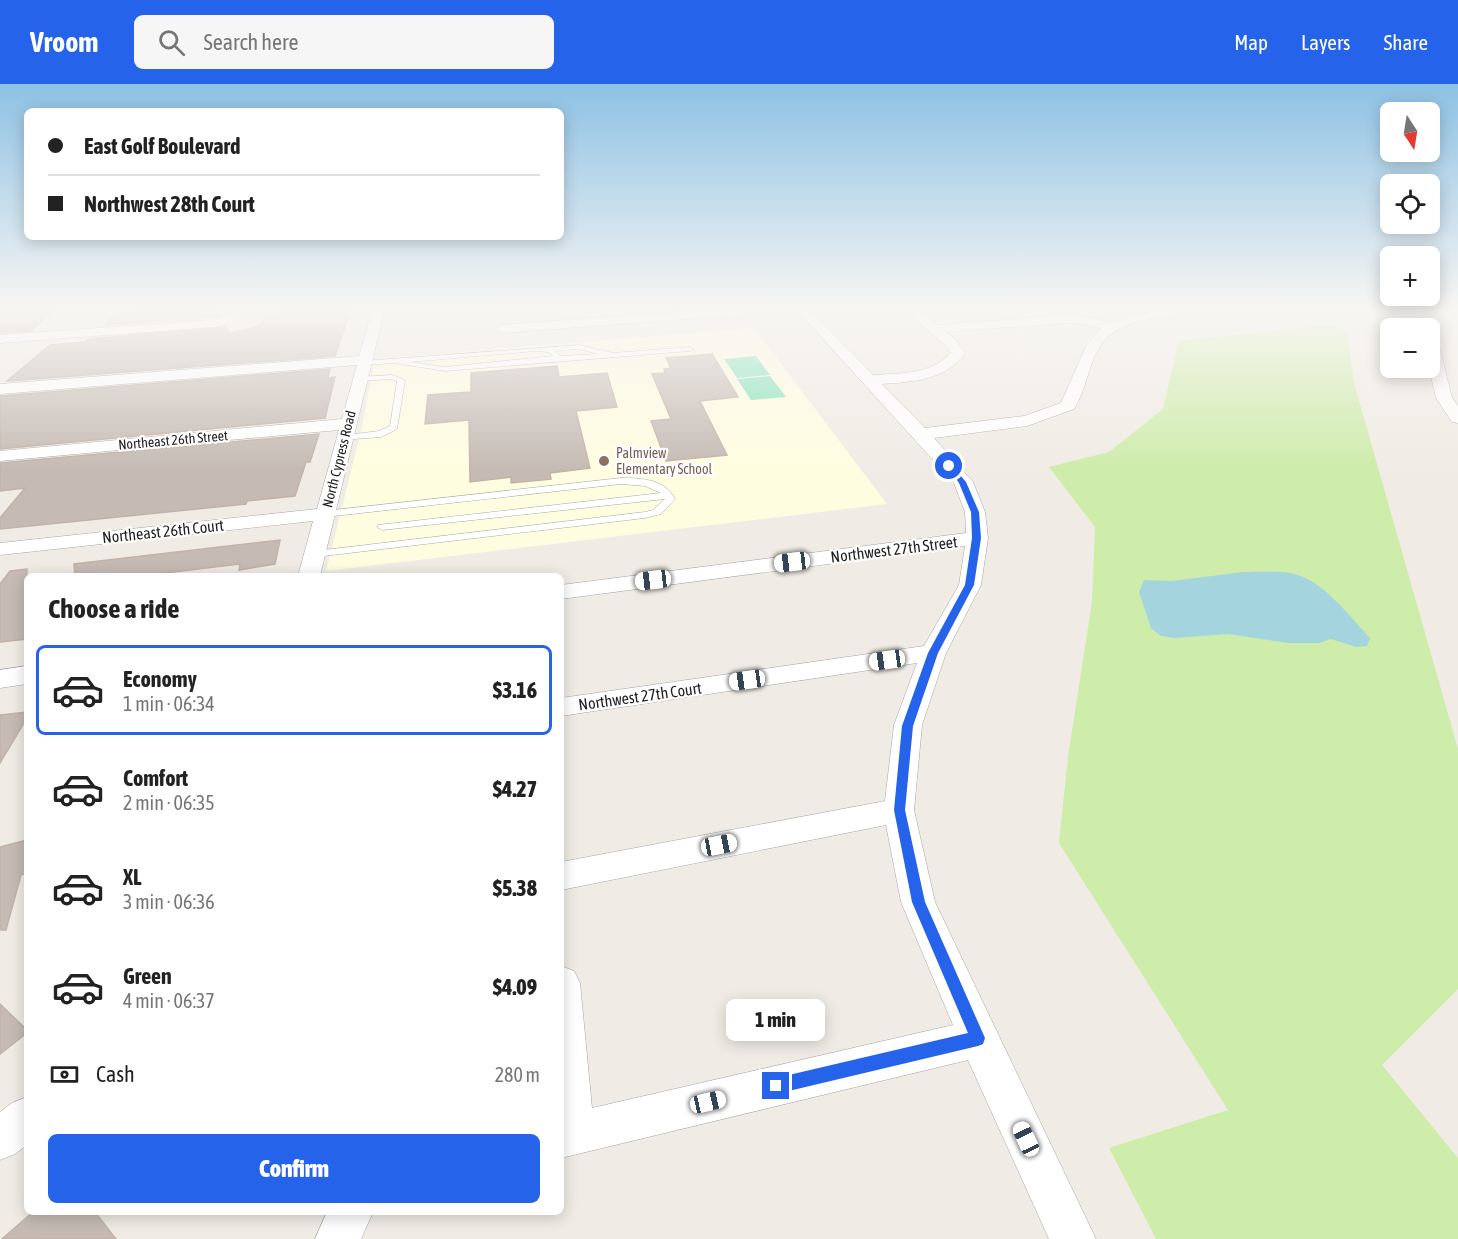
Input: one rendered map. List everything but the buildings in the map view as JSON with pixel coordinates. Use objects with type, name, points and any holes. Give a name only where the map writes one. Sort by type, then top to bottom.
[{"type":"street","name":"North Cypress Road","points":[[310,573],[364,362]]},
{"type":"street","points":[[852,362],[963,482],[975,512],[976,538],[970,585],[933,653],[908,726],[899,810],[918,902],[978,1038],[1073,1239]]},
{"type":"street","points":[[870,381],[936,371],[952,362]]},
{"type":"street","points":[[921,434],[1027,421],[1068,406],[1088,362]]},
{"type":"street","points":[[1440,363],[1444,398],[1458,418]]},
{"type":"street","points":[[0,389],[362,368]]},
{"type":"street","name":"Northeast 26th Street","points":[[0,456],[345,431]]},
{"type":"street","name":"Northeast 26th Court","points":[[0,549],[325,514]]},
{"type":"street","name":"Northwest 27th Street","points":[[564,592],[976,538]]},
{"type":"street","name":"Northwest 27th Court","points":[[564,707],[933,653]]},
{"type":"street","points":[[0,679],[24,675]]},
{"type":"street","points":[[564,875],[899,810]]},
{"type":"street","points":[[564,1059],[567,1135],[978,1038]]},
{"type":"street","points":[[0,1139],[24,1120]]},
{"type":"street","points":[[338,1239],[349,1215]]},
{"type":"lane","points":[[362,368],[394,362],[445,369],[523,362]]},
{"type":"lane","points":[[415,366],[421,362]]},
{"type":"lane","points":[[345,431],[381,434],[394,427],[401,380],[362,368]]},
{"type":"lane","points":[[315,554],[645,515],[657,512],[670,499],[658,485],[626,482],[325,514]]},
{"type":"lane","points":[[382,527],[668,495]]},
{"type":"lane","points":[[380,546],[385,507]]},
{"type":"shaded area","name":"Palmview Elementary School","points":[[374,362],[780,362],[887,504],[326,571],[362,427]]},
{"type":"green space","points":[[726,362],[760,362],[770,375],[737,378]]},
{"type":"green space","points":[[1174,362],[1351,362],[1354,383],[1458,749],[1458,989],[1382,1065],[1458,1158],[1458,1239],[1156,1239],[1109,1148],[1228,1110],[1059,843],[1068,757],[1092,602],[1095,527],[1049,467],[1109,452],[1163,409]]},
{"type":"green space","points":[[770,376],[786,397],[751,400],[737,379]]},
{"type":"water","points":[[1243,572],[1289,573],[1306,578],[1327,592],[1370,638],[1367,646],[1356,647],[1331,639],[1319,643],[1288,643],[1228,634],[1175,638],[1161,636],[1151,628],[1139,592],[1144,580],[1172,581]]},
{"type":"place","name":"Palmview Elementary School","points":[[604,461]]},
{"type":"route","points":[[776,1086],[978,1038],[918,902],[899,810],[908,726],[933,653],[970,585],[976,538],[975,512],[963,482],[949,466]]}]
